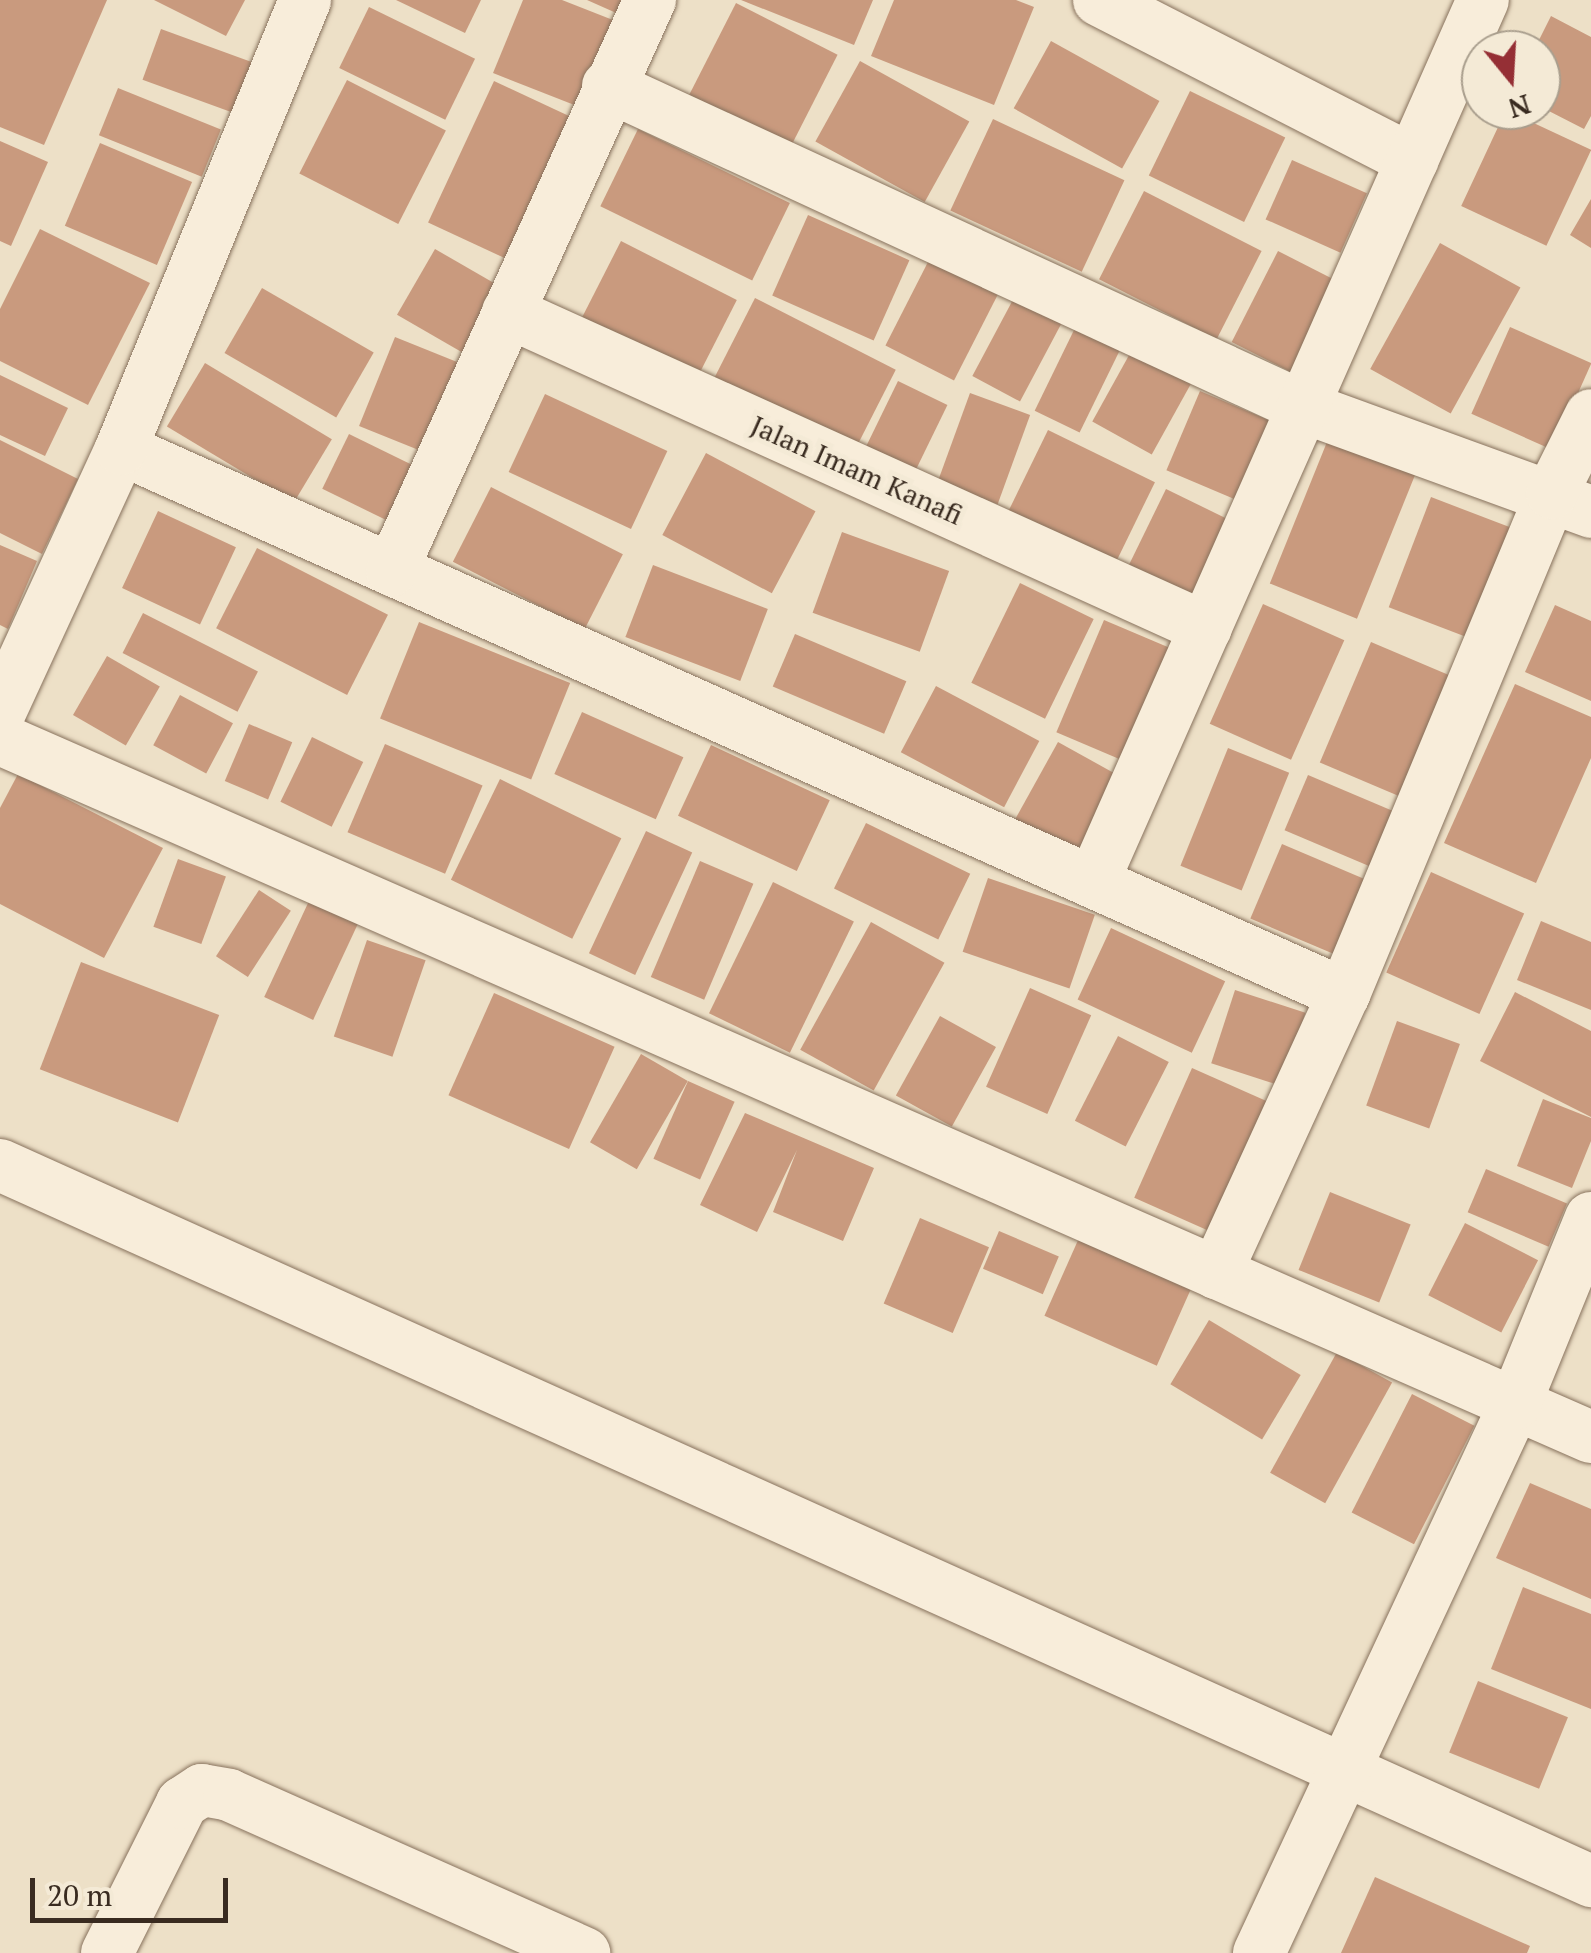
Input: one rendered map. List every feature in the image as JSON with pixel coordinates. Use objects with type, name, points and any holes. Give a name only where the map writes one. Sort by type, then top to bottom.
[{"type":"street","points":[[0,712],[120,449],[305,0]]},
{"type":"street","points":[[392,570],[650,0]]},
{"type":"street","points":[[1099,0],[1412,160]]},
{"type":"street","points":[[1093,882],[1483,0]]},
{"type":"street","points":[[608,86],[1303,406],[1571,502]]},
{"type":"street","name":"Jalan Imam Kanafi","points":[[508,312],[1206,628]]},
{"type":"street","points":[[1216,1273],[1571,502],[1591,414]]},
{"type":"street","points":[[120,449],[1344,994]]},
{"type":"street","points":[[0,739],[1591,1437]]},
{"type":"street","points":[[3,1174],[1350,1770],[1591,1881]]},
{"type":"street","points":[[1259,1953],[1350,1770],[1516,1404],[1591,1218]]},
{"type":"street","points":[[107,1953],[182,1803],[202,1790],[229,1795],[584,1953]]},
{"type":"building","points":[[0,0],[107,0],[44,145],[0,127]]},
{"type":"building","points":[[154,0],[245,0],[226,36]]},
{"type":"building","points":[[396,0],[481,0],[465,33]]},
{"type":"building","points":[[523,0],[562,0],[618,22],[582,108],[493,73]]},
{"type":"building","points":[[587,0],[630,0],[623,16]]},
{"type":"building","points":[[741,0],[873,0],[854,45]]},
{"type":"building","points":[[894,0],[1016,0],[1034,7],[994,105],[871,56]]},
{"type":"building","points":[[736,3],[838,55],[791,147],[689,95]]},
{"type":"building","points":[[369,7],[475,59],[445,120],[339,68]]},
{"type":"building","points":[[1551,16],[1591,37],[1591,116],[1584,129],[1561,117],[1561,30],[1544,30]]},
{"type":"building","points":[[161,29],[255,63],[237,114],[143,80]]},
{"type":"building","points":[[1051,41],[1159,101],[1122,168],[1014,108]]},
{"type":"building","points":[[860,61],[969,122],[925,202],[815,141]]},
{"type":"building","points":[[347,80],[446,130],[398,224],[299,174]]},
{"type":"building","points":[[494,81],[579,121],[513,262],[428,222]]},
{"type":"building","points":[[118,88],[221,130],[202,177],[99,135]]},
{"type":"building","points":[[1190,91],[1285,137],[1244,222],[1149,175]]},
{"type":"building","points":[[993,119],[1124,180],[1082,272],[950,211]]},
{"type":"building","points":[[638,129],[790,203],[752,280],[600,206]]},
{"type":"building","points":[[1497,130],[1549,130],[1591,150],[1546,246],[1461,206]]},
{"type":"building","points":[[0,141],[48,162],[11,246],[0,241]]},
{"type":"building","points":[[100,143],[192,182],[157,265],[65,226]]},
{"type":"building","points":[[1292,160],[1367,193],[1340,253],[1266,219]]},
{"type":"building","points":[[1144,191],[1262,251],[1217,339],[1099,279]]},
{"type":"building","points":[[1591,199],[1591,248],[1570,235]]},
{"type":"building","points":[[808,215],[909,260],[874,341],[772,295]]},
{"type":"building","points":[[40,229],[150,283],[88,405],[0,361],[0,309]]},
{"type":"building","points":[[621,241],[737,300],[696,379],[581,320]]},
{"type":"building","points":[[1440,243],[1520,288],[1451,414],[1370,369]]},
{"type":"building","points":[[435,249],[512,294],[474,359],[397,315]]},
{"type":"building","points":[[1278,251],[1341,283],[1295,374],[1232,342]]},
{"type":"building","points":[[929,260],[998,295],[954,380],[885,346]]},
{"type":"building","points":[[262,288],[374,352],[336,417],[224,353]]},
{"type":"building","points":[[1016,294],[1064,319],[1020,401],[972,376]]},
{"type":"building","points":[[755,298],[896,370],[853,454],[712,383]]},
{"type":"building","points":[[1510,327],[1591,363],[1553,450],[1471,414]]},
{"type":"building","points":[[1075,328],[1120,350],[1080,433],[1035,411]]},
{"type":"building","points":[[395,337],[463,364],[427,453],[359,426]]},
{"type":"building","points":[[1133,348],[1192,381],[1152,454],[1092,421]]},
{"type":"building","points":[[205,363],[332,439],[294,503],[167,426]]},
{"type":"building","points":[[0,375],[68,408],[45,456],[0,435]]},
{"type":"building","points":[[898,381],[947,405],[911,479],[862,455]]},
{"type":"building","points":[[1200,391],[1269,420],[1235,499],[1166,470]]},
{"type":"building","points":[[970,393],[1030,415],[998,504],[938,482]]},
{"type":"building","points":[[545,394],[667,451],[631,529],[509,472]]},
{"type":"building","points":[[1048,430],[1155,482],[1112,570],[1005,518]]},
{"type":"building","points":[[349,434],[424,470],[397,525],[322,489]]},
{"type":"building","points":[[1329,437],[1416,472],[1357,619],[1270,583]]},
{"type":"building","points":[[0,440],[78,479],[42,554],[0,533]]},
{"type":"building","points":[[706,453],[815,511],[772,593],[662,535]]},
{"type":"building","points":[[491,487],[623,554],[585,629],[453,562]]},
{"type":"building","points":[[1166,489],[1237,524],[1194,612],[1123,577]]},
{"type":"building","points":[[1431,497],[1516,530],[1474,640],[1389,607]]},
{"type":"building","points":[[158,511],[236,547],[200,624],[122,588]]},
{"type":"building","points":[[842,532],[949,571],[920,652],[813,613]]},
{"type":"building","points":[[0,545],[37,561],[8,629],[0,625]]},
{"type":"building","points":[[257,548],[388,615],[347,695],[216,628]]},
{"type":"building","points":[[653,565],[768,609],[740,681],[625,637]]},
{"type":"building","points":[[1020,583],[1094,619],[1045,719],[971,683]]},
{"type":"building","points":[[1263,604],[1344,640],[1291,760],[1210,724]]},
{"type":"building","points":[[1555,605],[1591,621],[1591,701],[1525,672]]},
{"type":"building","points":[[143,613],[258,672],[238,712],[123,653]]},
{"type":"building","points":[[1104,620],[1179,652],[1132,764],[1056,732]]},
{"type":"building","points":[[419,622],[570,683],[531,779],[380,718]]},
{"type":"building","points":[[795,634],[906,681],[884,734],[773,686]]},
{"type":"building","points":[[1371,642],[1459,680],[1408,800],[1320,763]]},
{"type":"building","points":[[107,656],[160,686],[126,745],[73,715]]},
{"type":"building","points":[[1515,684],[1591,717],[1591,758],[1536,883],[1444,843]]},
{"type":"building","points":[[936,686],[1039,741],[1004,807],[901,752]]},
{"type":"building","points":[[180,695],[233,723],[206,773],[153,745]]},
{"type":"building","points":[[582,712],[683,757],[656,819],[554,774]]},
{"type":"building","points":[[249,724],[292,742],[268,799],[225,781]]},
{"type":"building","points":[[312,737],[363,762],[332,827],[280,802]]},
{"type":"building","points":[[1058,742],[1134,784],[1090,863],[1014,821]]},
{"type":"building","points":[[385,744],[483,785],[445,874],[347,832]]},
{"type":"building","points":[[711,745],[830,800],[797,871],[678,816]]},
{"type":"building","points":[[1228,748],[1289,773],[1242,890],[1180,866]]},
{"type":"building","points":[[18,774],[163,848],[104,958],[0,904],[0,808]]},
{"type":"building","points":[[1308,775],[1400,814],[1377,869],[1285,830]]},
{"type":"building","points":[[500,779],[621,838],[572,939],[451,880]]},
{"type":"building","points":[[866,823],[970,874],[938,939],[834,889]]},
{"type":"building","points":[[646,831],[692,853],[635,975],[589,953]]},
{"type":"building","points":[[1282,844],[1377,884],[1345,959],[1250,919]]},
{"type":"building","points":[[178,859],[226,876],[201,944],[153,927]]},
{"type":"building","points":[[700,861],[753,884],[704,1000],[651,977]]},
{"type":"building","points":[[1431,872],[1524,913],[1479,1014],[1386,972]]},
{"type":"building","points":[[988,878],[1095,915],[1069,989],[963,952]]},
{"type":"building","points":[[773,882],[854,921],[790,1053],[709,1013]]},
{"type":"building","points":[[259,890],[291,911],[248,977],[216,956]]},
{"type":"building","points":[[309,901],[358,924],[313,1020],[264,997]]},
{"type":"building","points":[[1541,921],[1591,942],[1591,1010],[1517,980]]},
{"type":"building","points":[[871,922],[944,963],[874,1090],[800,1050]]},
{"type":"building","points":[[1111,928],[1225,981],[1192,1053],[1078,1000]]},
{"type":"building","points":[[367,940],[426,960],[392,1057],[334,1036]]},
{"type":"building","points":[[81,962],[219,1015],[178,1122],[40,1069]]},
{"type":"building","points":[[1030,988],[1091,1015],[1047,1114],[986,1087]]},
{"type":"building","points":[[1235,990],[1305,1013],[1282,1086],[1211,1063]]},
{"type":"building","points":[[1515,992],[1591,1031],[1591,1117],[1480,1061]]},
{"type":"building","points":[[494,993],[615,1047],[569,1149],[448,1095]]},
{"type":"building","points":[[940,1016],[996,1047],[952,1127],[896,1096]]},
{"type":"building","points":[[1397,1021],[1460,1044],[1429,1128],[1366,1106]]},
{"type":"building","points":[[1118,1036],[1169,1062],[1126,1147],[1075,1121]]},
{"type":"building","points":[[641,1054],[688,1081],[637,1169],[590,1142]]},
{"type":"building","points":[[1192,1068],[1274,1105],[1216,1234],[1134,1198]]},
{"type":"building","points":[[688,1081],[735,1102],[700,1179],[653,1159]]},
{"type":"building","points":[[1543,1099],[1591,1118],[1591,1141],[1572,1188],[1517,1166]]},
{"type":"building","points":[[745,1113],[874,1168],[843,1241],[773,1212],[797,1150],[757,1232],[700,1205]]},
{"type":"building","points":[[1486,1169],[1567,1203],[1549,1247],[1468,1212]]},
{"type":"building","points":[[1330,1192],[1411,1225],[1379,1302],[1299,1270]]},
{"type":"building","points":[[920,1218],[989,1247],[953,1333],[884,1304]]},
{"type":"building","points":[[1465,1223],[1538,1260],[1501,1332],[1428,1295]]},
{"type":"building","points":[[999,1231],[1059,1256],[1043,1294],[983,1269]]},
{"type":"building","points":[[1079,1238],[1191,1288],[1157,1366],[1044,1316]]},
{"type":"building","points":[[1209,1320],[1301,1375],[1262,1439],[1170,1384]]},
{"type":"building","points":[[1337,1352],[1392,1383],[1325,1503],[1270,1473]]},
{"type":"building","points":[[1412,1394],[1474,1426],[1414,1544],[1352,1513]]},
{"type":"building","points":[[1530,1483],[1591,1509],[1591,1599],[1496,1558]]},
{"type":"building","points":[[1523,1587],[1591,1614],[1591,1709],[1491,1669]]},
{"type":"building","points":[[1478,1681],[1568,1717],[1539,1789],[1449,1752]]},
{"type":"building","points":[[1375,1877],[1530,1946],[1527,1953],[1341,1953]]}]
